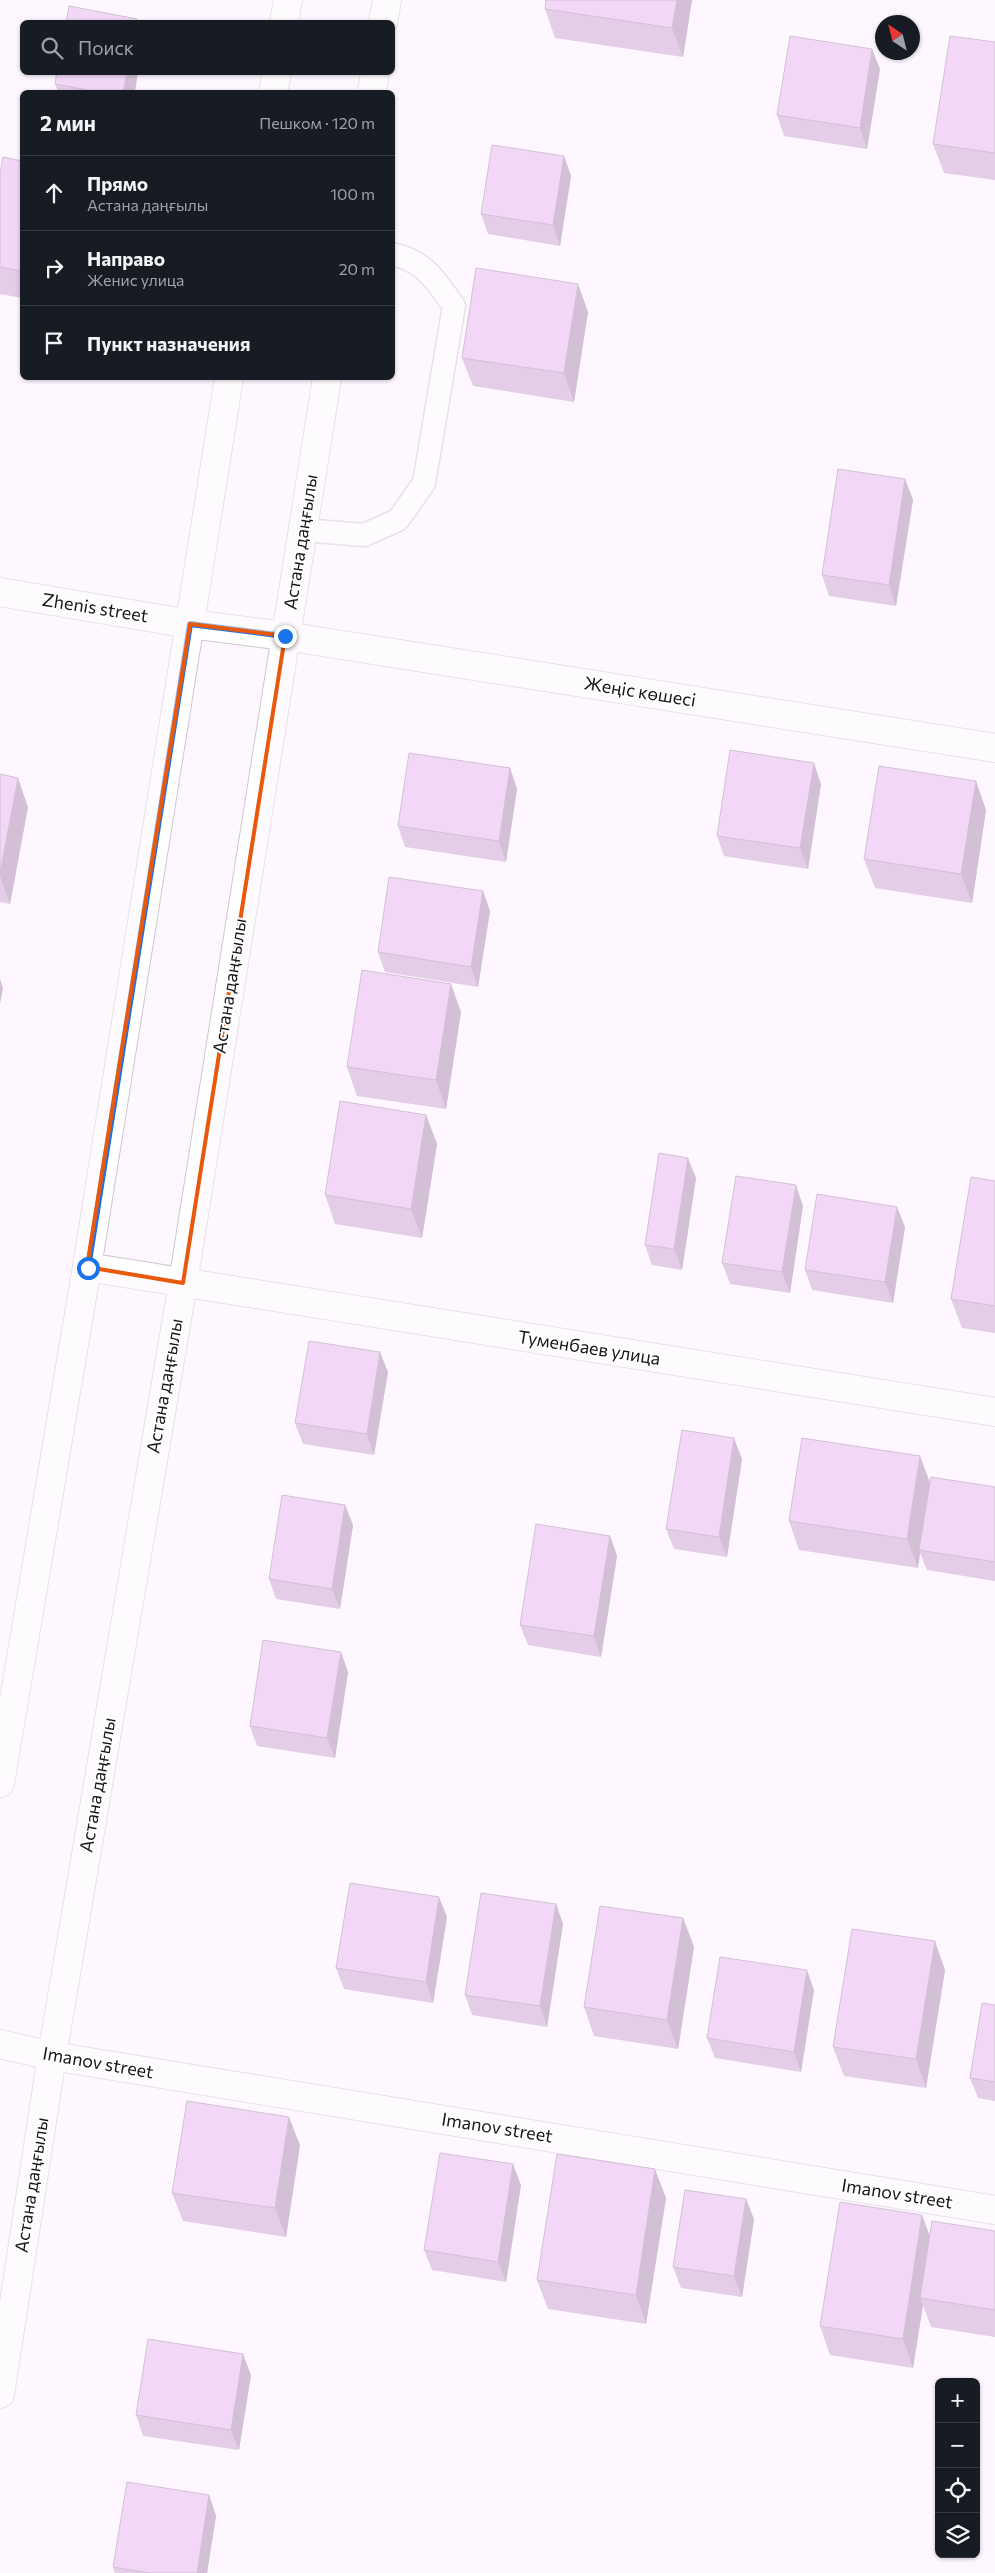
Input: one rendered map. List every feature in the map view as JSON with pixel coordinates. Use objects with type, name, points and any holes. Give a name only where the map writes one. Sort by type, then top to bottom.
[{"type":"street","points":[[284,20],[288,0]]},
{"type":"street","points":[[383,20],[387,0]]},
{"type":"street","points":[[273,90],[276,75]]},
{"type":"street","points":[[372,90],[375,75]]},
{"type":"street","points":[[0,1783],[88,1268],[229,380]]},
{"type":"street","name":"Астана даңғылы","points":[[0,2394],[52,2056],[183,1283],[327,380]]},
{"type":"street","name":"Zhenis street","points":[[0,592],[190,624],[285,636]]},
{"type":"street","name":"Жеңіс көшесі","points":[[285,636],[995,748]]},
{"type":"street","name":"Туменбаев улица","points":[[88,1268],[995,1412]]},
{"type":"street","name":"Imanov street","points":[[0,2044],[52,2056],[995,2210]]},
{"type":"lane","points":[[304,530],[364,535],[398,520],[424,483],[454,306],[433,276],[411,258],[395,255]]},
{"type":"highlighted area","points":[[190,624],[285,636],[183,1283],[87,1267]]},
{"type":"building","points":[[546,0],[677,0],[672,28],[545,9]]},
{"type":"building","points":[[69,6],[137,19],[137,20],[66,20]]},
{"type":"building","points":[[790,36],[872,49],[860,128],[777,115]]},
{"type":"building","points":[[950,36],[995,42],[995,153],[933,144]]},
{"type":"building","points":[[56,75],[126,75],[123,90],[88,90],[55,84]]},
{"type":"building","points":[[492,145],[564,156],[553,225],[481,214]]},
{"type":"building","points":[[3,157],[20,161],[20,271],[0,267],[0,173]]},
{"type":"building","points":[[476,268],[578,284],[564,373],[462,358]]},
{"type":"building","points":[[838,469],[905,479],[889,585],[822,575]]},
{"type":"building","points":[[730,750],[814,763],[800,848],[717,836]]},
{"type":"building","points":[[409,753],[510,768],[499,841],[398,826]]},
{"type":"building","points":[[879,766],[976,781],[961,874],[864,859]]},
{"type":"building","points":[[0,774],[18,778],[0,873]]},
{"type":"building","points":[[389,877],[483,891],[471,967],[378,952]]},
{"type":"building","points":[[362,970],[451,984],[436,1080],[347,1067]]},
{"type":"building","points":[[340,1101],[426,1115],[411,1209],[325,1195]]},
{"type":"building","points":[[659,1153],[688,1158],[674,1249],[645,1245]]},
{"type":"building","points":[[736,1176],[796,1185],[782,1272],[722,1263]]},
{"type":"building","points":[[971,1177],[995,1181],[995,1306],[951,1299]]},
{"type":"building","points":[[817,1194],[897,1207],[885,1282],[805,1270]]},
{"type":"building","points":[[309,1341],[380,1352],[367,1434],[295,1423]]},
{"type":"building","points":[[682,1430],[734,1438],[719,1537],[666,1529]]},
{"type":"building","points":[[802,1438],[920,1456],[907,1539],[789,1521]]},
{"type":"building","points":[[931,1477],[995,1487],[995,1562],[919,1550]]},
{"type":"building","points":[[282,1495],[345,1505],[332,1589],[269,1579]]},
{"type":"building","points":[[536,1524],[610,1536],[594,1636],[520,1625]]},
{"type":"building","points":[[263,1640],[341,1652],[327,1738],[250,1726]]},
{"type":"building","points":[[350,1883],[439,1897],[426,1982],[336,1968]]},
{"type":"building","points":[[481,1893],[556,1904],[540,2006],[465,1995]]},
{"type":"building","points":[[600,1906],[683,1918],[667,2020],[584,2007]]},
{"type":"building","points":[[852,1929],[935,1941],[916,2059],[833,2047]]},
{"type":"building","points":[[720,1957],[807,1970],[794,2052],[707,2038]]},
{"type":"building","points":[[982,2003],[995,2005],[995,2082],[970,2078]]},
{"type":"building","points":[[187,2101],[289,2117],[275,2208],[172,2193]]},
{"type":"building","points":[[440,2153],[513,2164],[498,2262],[424,2250]]},
{"type":"building","points":[[557,2154],[655,2169],[636,2295],[537,2280]]},
{"type":"building","points":[[685,2190],[746,2199],[734,2276],[673,2267]]},
{"type":"building","points":[[840,2202],[922,2215],[903,2339],[820,2326]]},
{"type":"building","points":[[932,2221],[995,2231],[995,2310],[920,2298]]},
{"type":"building","points":[[148,2339],[243,2354],[231,2430],[136,2415]]},
{"type":"building","points":[[127,2482],[209,2495],[197,2573],[150,2573],[113,2567]]},
{"type":"route","points":[[88,1268],[190,624],[285,636]]}]
